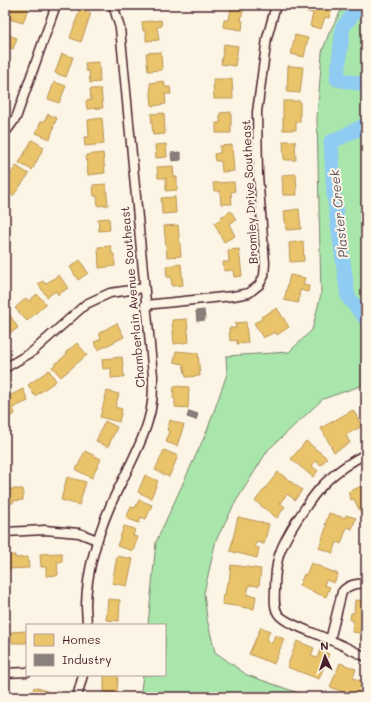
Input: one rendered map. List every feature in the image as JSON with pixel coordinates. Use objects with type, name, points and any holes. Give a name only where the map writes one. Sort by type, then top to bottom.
[{"type":"street","points":[[5,133],[16,118],[56,5]]},
{"type":"street","name":"Chamberlain Avenue Southeast","points":[[87,624],[86,604],[98,540],[111,505],[143,437],[151,408],[153,390],[153,376],[145,305],[120,28],[113,5]]},
{"type":"street","name":"Bromley Drive Southeast","points":[[145,305],[249,293],[259,285],[264,276],[265,263],[258,174],[257,112],[267,38],[276,5]]},
{"type":"street","points":[[5,368],[32,352],[86,304],[110,292],[144,288]]},
{"type":"street","points":[[366,454],[359,457],[332,476],[306,506],[291,530],[280,554],[275,574],[275,603],[277,613],[286,622],[366,657]]},
{"type":"street","points":[[5,532],[45,530],[79,533],[98,540]]},
{"type":"street","points":[[330,640],[342,592],[346,587],[366,583]]},
{"type":"street","points":[[5,673],[26,672]]},
{"type":"street","points":[[77,697],[83,676]]},
{"type":"green space","points":[[344,5],[366,5],[366,384],[323,399],[268,450],[235,503],[216,540],[204,593],[207,619],[215,652],[247,675],[310,697],[140,697],[143,676],[166,676],[166,624],[148,624],[156,542],[207,431],[227,374],[226,356],[289,352],[312,330],[321,294],[317,118],[322,52],[329,33]]},
{"type":"building: Homes","points":[[12,5],[29,5],[23,23],[9,19]]},
{"type":"building: Homes","points":[[141,5],[152,5],[152,7],[143,10]]},
{"type":"building: Homes","points":[[303,5],[326,5],[332,7],[329,18],[325,17],[321,29],[310,26],[313,13],[301,10]]},
{"type":"building: Homes","points":[[231,8],[243,10],[241,21],[243,21],[242,30],[223,27],[224,20],[229,20]]},
{"type":"building: Homes","points":[[80,9],[91,13],[81,42],[70,38]]},
{"type":"building: Homes","points":[[161,20],[162,26],[157,27],[159,40],[146,41],[146,31],[143,31],[142,22]]},
{"type":"building: Homes","points":[[5,34],[17,38],[13,49],[5,46]]},
{"type":"building: Homes","points":[[295,35],[308,38],[304,57],[291,54]]},
{"type":"building: Homes","points":[[224,44],[238,46],[235,66],[221,64]]},
{"type":"building: Homes","points":[[161,52],[162,70],[148,71],[146,53]]},
{"type":"building: Homes","points":[[62,54],[73,57],[66,77],[55,73]]},
{"type":"building: Homes","points":[[99,62],[100,82],[90,83],[89,71],[86,71],[85,63]]},
{"type":"building: Homes","points":[[288,66],[303,67],[300,93],[287,92]]},
{"type":"building: Homes","points":[[213,79],[232,79],[233,99],[214,99]]},
{"type":"building: Homes","points":[[164,81],[165,87],[170,87],[171,94],[165,94],[166,104],[152,106],[150,83]]},
{"type":"building: Homes","points":[[54,82],[66,86],[59,103],[48,99]]},
{"type":"building: Homes","points":[[90,89],[101,89],[103,108],[87,109],[86,101],[91,100]]},
{"type":"building: Homes","points":[[283,101],[300,101],[300,122],[296,122],[296,130],[283,130]]},
{"type":"building: Homes","points":[[231,112],[231,133],[216,133],[216,123],[220,123],[220,113]]},
{"type":"building: Homes","points":[[164,113],[165,134],[153,135],[151,114]]},
{"type":"building: Homes","points":[[48,114],[57,118],[50,139],[36,133],[41,121],[44,122]]},
{"type":"building: Homes","points":[[102,118],[104,144],[85,146],[84,137],[89,137],[88,120]]},
{"type":"building: Homes","points":[[32,140],[44,147],[32,170],[19,163]]},
{"type":"building: Homes","points":[[283,141],[295,141],[296,160],[284,160]]},
{"type":"building: Homes","points":[[166,144],[167,157],[156,158],[155,145]]},
{"type":"building: Homes","points":[[232,145],[234,171],[222,172],[221,161],[215,161],[214,154],[220,153],[220,146]]},
{"type":"building: Homes","points":[[103,153],[105,173],[88,175],[86,155]]},
{"type":"building: Homes","points":[[16,166],[29,174],[13,196],[5,190],[5,182]]},
{"type":"building: Homes","points":[[173,166],[174,177],[177,177],[177,190],[166,191],[166,178],[158,178],[157,167]]},
{"type":"building: Homes","points":[[296,174],[297,195],[283,195],[282,175]]},
{"type":"building: Homes","points":[[234,182],[235,191],[231,192],[232,204],[221,204],[220,191],[214,191],[213,183]]},
{"type":"building: Homes","points":[[106,184],[108,205],[98,206],[97,196],[94,196],[93,185]]},
{"type":"building: Homes","points":[[175,197],[176,213],[162,214],[161,198]]},
{"type":"building: Homes","points":[[299,209],[301,229],[286,230],[284,211]]},
{"type":"building: Homes","points":[[231,211],[236,220],[229,224],[235,236],[224,242],[214,223],[222,219],[221,217]]},
{"type":"building: Homes","points":[[109,218],[110,230],[99,231],[98,219]]},
{"type":"building: Homes","points":[[178,225],[181,256],[167,257],[164,226]]},
{"type":"building: Homes","points":[[303,241],[304,261],[290,262],[289,243]]},
{"type":"building: Homes","points":[[111,246],[112,254],[114,254],[115,266],[99,268],[98,247]]},
{"type":"building: Homes","points":[[239,249],[242,276],[234,277],[233,270],[224,271],[223,262],[229,262],[228,250]]},
{"type":"building: Homes","points":[[80,260],[88,273],[78,280],[70,267]]},
{"type":"building: Homes","points":[[181,264],[183,285],[172,286],[171,277],[167,277],[166,266]]},
{"type":"building: Homes","points":[[59,275],[68,288],[58,295],[56,291],[47,297],[38,284],[43,281],[45,284]]},
{"type":"building: Homes","points":[[290,275],[305,278],[303,285],[309,286],[308,292],[300,290],[298,303],[284,300]]},
{"type":"building: Homes","points":[[37,294],[46,304],[27,321],[15,308],[26,298],[29,301]]},
{"type":"building: Homes","points":[[277,308],[289,327],[277,335],[275,332],[263,338],[254,323],[262,319],[261,317]]},
{"type":"building: Homes","points":[[10,315],[18,328],[5,336],[5,318]]},
{"type":"building: Homes","points":[[187,319],[189,342],[174,344],[172,320]]},
{"type":"building: Homes","points":[[246,322],[248,343],[237,344],[237,340],[230,341],[229,328],[236,328],[235,323]]},
{"type":"building: Homes","points":[[117,323],[124,337],[98,350],[94,342],[101,339],[99,333]]},
{"type":"building: Homes","points":[[77,343],[87,355],[61,377],[52,367]]},
{"type":"building: Homes","points":[[176,351],[198,353],[200,376],[186,377],[183,364],[174,362]]},
{"type":"building: Homes","points":[[122,357],[124,377],[111,378],[111,368],[103,369],[102,359]]},
{"type":"building: Homes","points":[[49,370],[56,381],[35,396],[28,385]]},
{"type":"building: Homes","points":[[174,386],[189,387],[188,408],[175,407],[175,399],[173,398]]},
{"type":"building: Homes","points":[[23,389],[28,401],[13,408],[15,414],[7,418],[5,413],[5,398]]},
{"type":"building: Homes","points":[[107,391],[119,394],[115,407],[122,409],[119,422],[100,417]]},
{"type":"building: Homes","points":[[353,410],[362,426],[346,435],[350,443],[334,452],[321,428]]},
{"type":"building: Homes","points":[[170,420],[184,425],[177,446],[166,442]]},
{"type":"building: Homes","points":[[105,421],[117,427],[108,447],[96,441]]},
{"type":"building: Homes","points":[[306,441],[327,458],[321,465],[316,461],[312,466],[318,471],[313,477],[291,459]]},
{"type":"building: Homes","points":[[164,450],[178,456],[169,477],[155,470]]},
{"type":"building: Homes","points":[[85,451],[101,459],[92,478],[76,470]]},
{"type":"building: Homes","points":[[278,472],[302,490],[295,500],[287,494],[280,503],[285,507],[277,518],[255,501]]},
{"type":"building: Homes","points":[[145,475],[158,481],[151,498],[138,492]]},
{"type":"building: Homes","points":[[67,477],[86,482],[79,505],[61,500]]},
{"type":"building: Homes","points":[[366,484],[366,517],[363,518],[354,499],[351,500],[348,492]]},
{"type":"building: Homes","points":[[5,489],[23,489],[23,500],[13,501],[13,503],[5,503]]},
{"type":"building: Homes","points":[[139,500],[152,505],[146,519],[141,517],[139,523],[126,518],[131,507],[135,508]]},
{"type":"building: Homes","points":[[329,513],[345,518],[346,515],[356,518],[352,529],[347,527],[341,544],[337,542],[333,553],[319,548],[327,525],[325,525]]},
{"type":"building: Homes","points":[[238,517],[269,524],[264,544],[256,542],[255,547],[259,548],[257,558],[230,551]]},
{"type":"building: Homes","points":[[124,526],[135,529],[133,536],[138,537],[133,551],[117,546]]},
{"type":"building: Homes","points":[[62,553],[62,562],[57,562],[58,575],[46,576],[46,567],[41,567],[40,554]]},
{"type":"building: Homes","points":[[6,555],[15,555],[15,558],[28,557],[29,568],[6,569]]},
{"type":"building: Homes","points":[[117,556],[133,559],[127,586],[112,583]]},
{"type":"building: Homes","points":[[311,563],[338,574],[334,583],[326,580],[324,585],[330,587],[326,597],[299,586]]},
{"type":"building: Homes","points":[[231,565],[261,569],[259,586],[249,585],[247,595],[256,596],[254,609],[222,604],[223,594],[225,595],[227,582],[229,582]]},
{"type":"building: Homes","points":[[108,599],[120,600],[119,621],[106,620]]},
{"type":"building: Homes","points":[[355,600],[366,601],[366,628],[360,628],[360,633],[352,632],[353,620],[350,620],[351,613],[354,613]]},
{"type":"building: Homes","points":[[261,627],[270,631],[266,640],[272,643],[275,635],[284,639],[274,664],[249,654]]},
{"type":"building: Homes","points":[[26,631],[26,643],[12,643],[11,632]]},
{"type":"building: Homes","points":[[297,641],[314,648],[311,656],[317,658],[320,650],[329,654],[319,679],[287,667]]},
{"type":"building: Homes","points":[[340,663],[356,669],[353,678],[363,682],[366,674],[366,697],[357,697],[330,687]]},
{"type":"building: Homes","points":[[104,676],[118,676],[117,693],[104,692]]},
{"type":"building: Homes","points":[[34,687],[47,691],[45,697],[31,697]]},
{"type":"building: Industry","points":[[181,152],[181,160],[172,161],[171,153]]},
{"type":"building: Industry","points":[[204,310],[205,320],[197,321],[196,311]]},
{"type":"building: Industry","points":[[189,411],[198,414],[196,420],[187,417]]},
{"type":"waterway","name":"Plaster Creek","points":[[360,5],[343,27],[337,79],[366,85]]},
{"type":"waterway","name":"Plaster Creek","points":[[366,125],[331,142],[334,196],[348,297],[366,319]]}]
